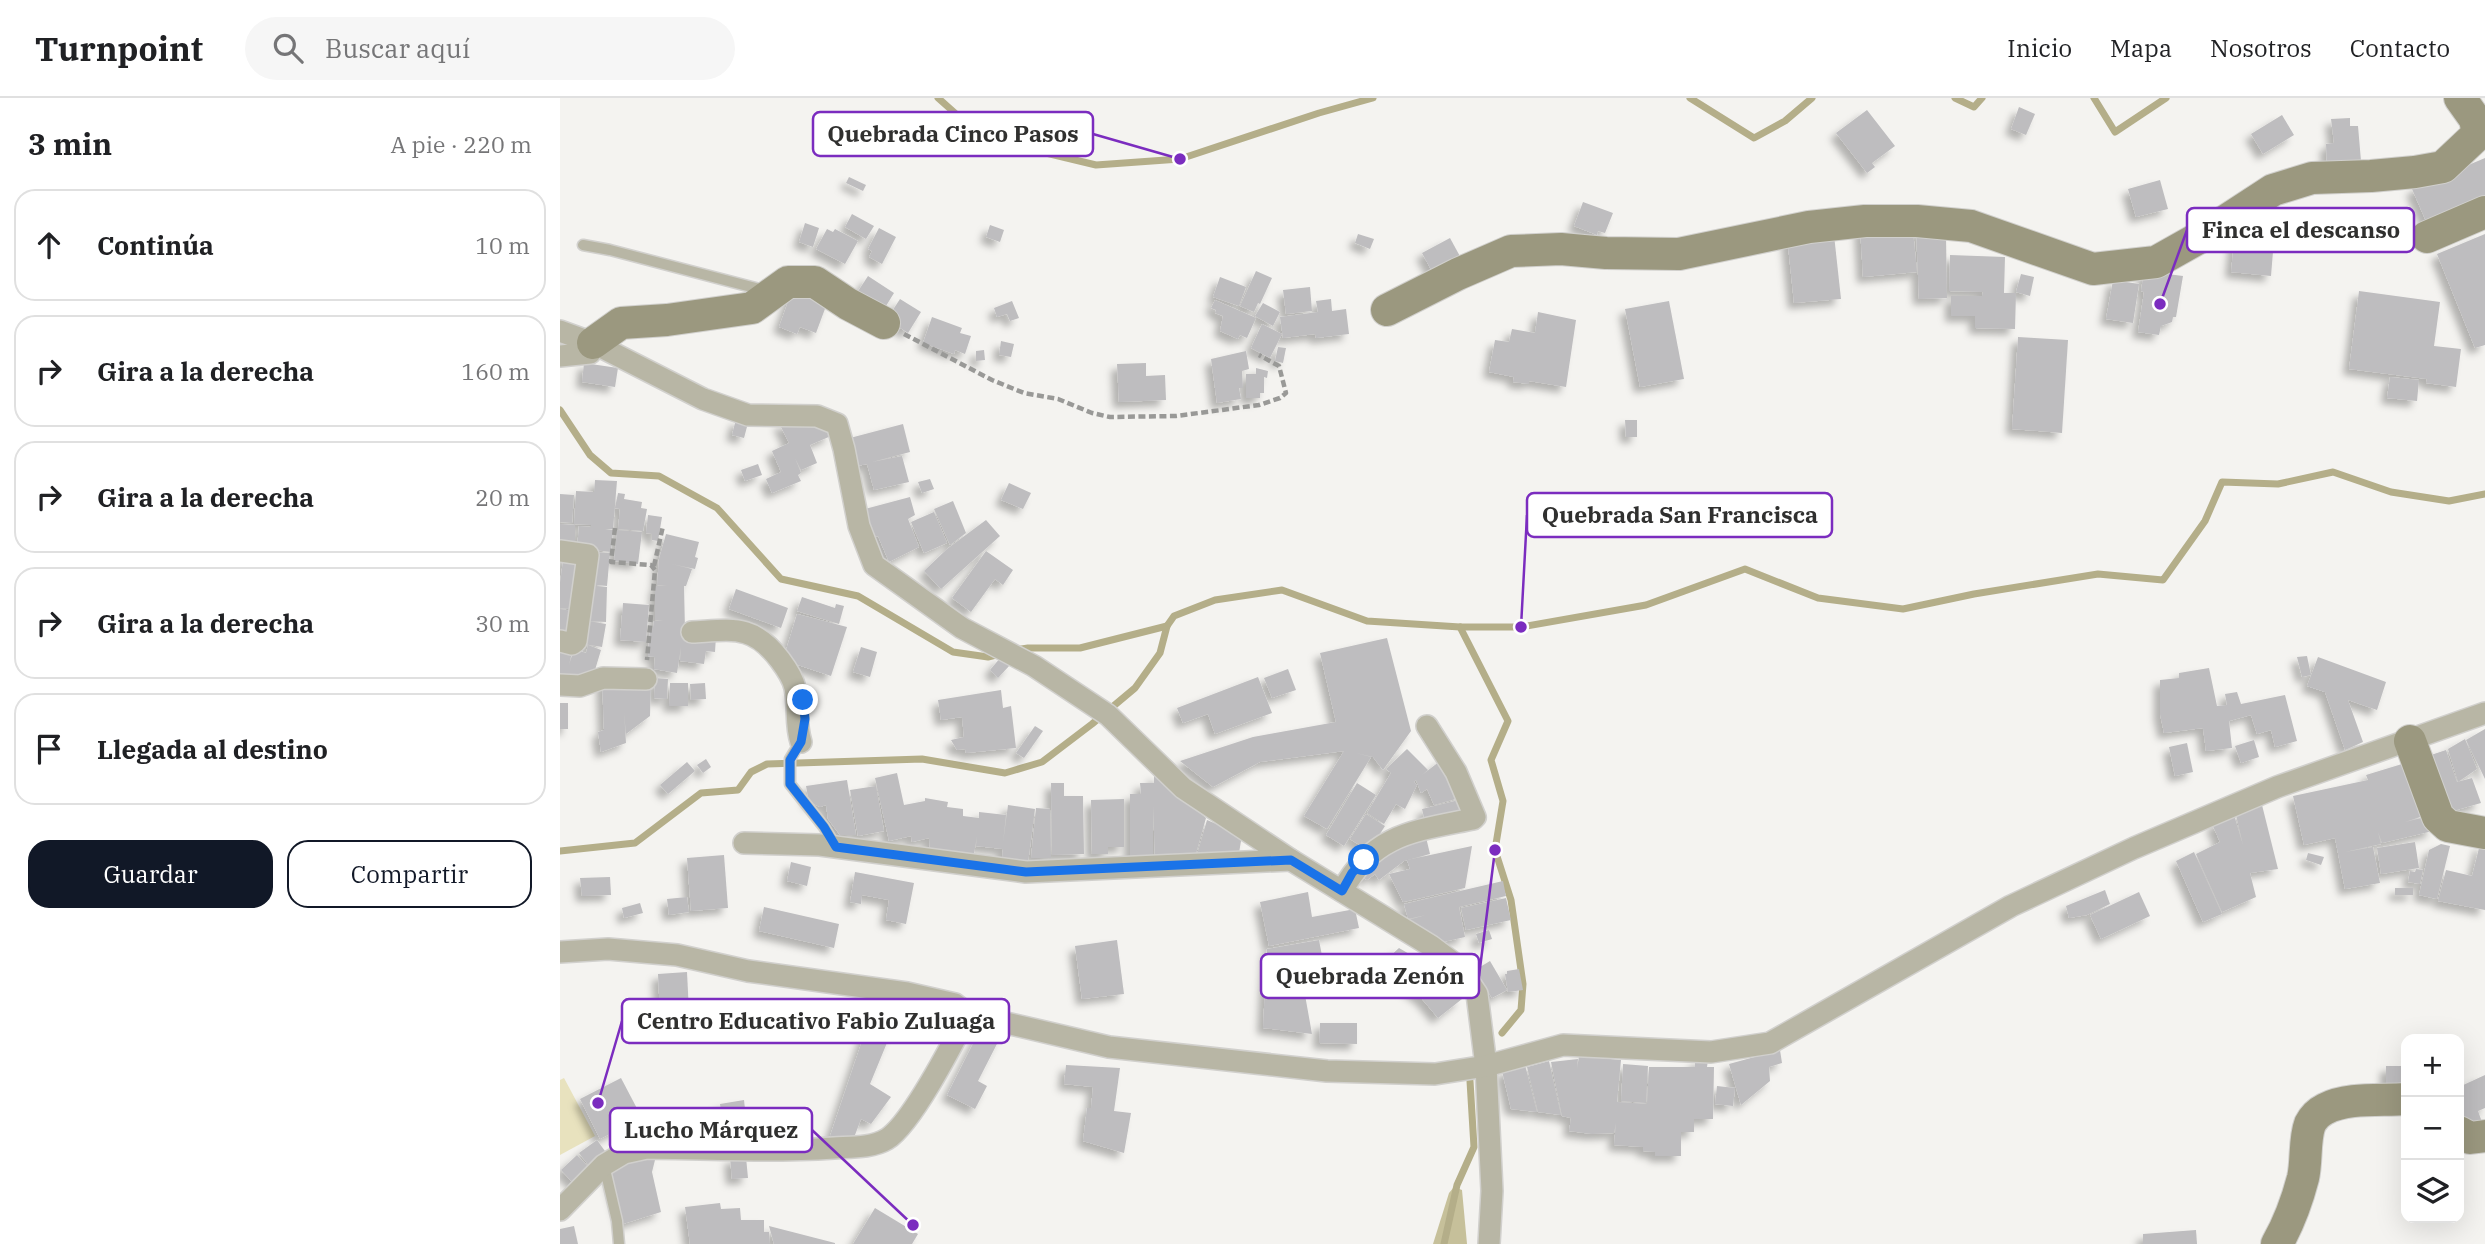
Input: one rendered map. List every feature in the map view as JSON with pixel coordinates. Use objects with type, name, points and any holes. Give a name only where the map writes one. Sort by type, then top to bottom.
[{"type":"street","points":[[1387,310],[1511,251],[1561,249],[1679,254],[1797,230],[1865,221],[1917,220],[1971,226],[2092,269],[2156,262],[2204,235],[2273,190],[2312,178],[2371,176],[2443,167],[2478,134],[2475,119],[2460,98]]},
{"type":"street","points":[[2427,236],[2485,212]]},
{"type":"street","points":[[560,356],[590,353],[593,343],[621,323],[667,320],[752,308],[788,282],[815,282],[884,323]]},
{"type":"street","points":[[560,331],[593,343],[703,399],[748,415],[817,416],[837,424],[845,449],[859,526],[874,565],[962,628],[1034,666],[1105,713],[1183,788],[1291,860],[1431,946],[1459,967],[1477,993],[1486,1066],[1493,1191],[1489,1244]]},
{"type":"street","points":[[560,551],[586,553],[588,557],[576,641],[560,641]]},
{"type":"street","points":[[692,632],[736,630],[756,636],[767,645],[787,669],[795,687],[795,751]]},
{"type":"street","points":[[560,685],[580,686],[603,678],[646,679]]},
{"type":"street","points":[[560,952],[608,949],[677,955],[762,973],[907,993],[955,1004],[968,1014],[1109,1047],[1327,1071],[1435,1074],[1486,1066],[1563,1045],[1712,1052],[1770,1043],[2011,906],[2134,848],[2277,787],[2485,713]]},
{"type":"street","points":[[1342,891],[1352,873],[1364,860],[1396,837],[1473,820],[1475,817],[1456,772],[1427,726]]},
{"type":"street","points":[[2410,741],[2438,817],[2448,826],[2485,833]]},
{"type":"street","points":[[744,843],[836,847],[1026,872],[1291,860]]},
{"type":"street","points":[[560,1210],[604,1166],[624,1153],[647,1148],[803,1150],[871,1145],[886,1140],[899,1129],[942,1062],[968,1014]]},
{"type":"street","points":[[2277,1244],[2290,1222],[2303,1177],[2311,1122],[2327,1108],[2344,1103],[2401,1099]]},
{"type":"street","points":[[2464,1135],[2470,1138],[2485,1136]]},
{"type":"lane","points":[[583,245],[774,293]]},
{"type":"lane","points":[[803,700],[805,719],[795,751],[790,784],[824,827],[836,847]]},
{"type":"lane","points":[[604,1166],[617,1221],[619,1244]]},
{"type":"path","points":[[884,323],[992,380],[1024,393],[1058,399],[1110,417],[1177,416],[1259,405],[1280,398],[1286,393],[1286,388],[1279,366],[1259,355]]},
{"type":"path","points":[[647,652],[654,566],[663,526]]},
{"type":"path","points":[[615,528],[611,562],[654,566]]},
{"type":"shaded area","points":[[564,1078],[595,1136],[560,1155],[560,1080]]},
{"type":"shaded area","points":[[1454,1187],[1462,1190],[1467,1244],[1433,1244],[1449,1193]]},
{"type":"building","points":[[2019,107],[2035,114],[2026,135],[2011,129]]},
{"type":"building","points":[[1867,110],[1895,146],[1872,163],[1875,167],[1867,173],[1836,133]]},
{"type":"building","points":[[2282,115],[2294,135],[2263,154],[2251,134]]},
{"type":"building","points":[[2350,118],[2350,126],[2358,126],[2361,161],[2327,164],[2326,144],[2334,143],[2331,119]]},
{"type":"building","points":[[2485,158],[2485,204],[2429,228],[2412,189]]},
{"type":"building","points":[[849,177],[866,185],[863,191],[846,183]]},
{"type":"building","points":[[2160,180],[2168,209],[2136,217],[2128,189]]},
{"type":"building","points":[[1583,202],[1613,213],[1605,233],[1598,231],[1597,235],[1574,226]]},
{"type":"building","points":[[852,214],[874,226],[866,239],[845,227]]},
{"type":"building","points":[[805,223],[819,228],[813,247],[799,242]]},
{"type":"building","points":[[2236,223],[2275,227],[2271,276],[2231,272]]},
{"type":"building","points":[[990,225],[1004,230],[1000,242],[986,237]]},
{"type":"building","points":[[1860,227],[1913,231],[1917,272],[1863,277]]},
{"type":"building","points":[[879,228],[896,237],[882,264],[869,257],[872,251],[868,249]]},
{"type":"building","points":[[1916,228],[1946,236],[1947,298],[1919,299]]},
{"type":"building","points":[[827,229],[833,232],[835,229],[858,241],[845,264],[816,249]]},
{"type":"building","points":[[1358,234],[1374,239],[1370,249],[1355,243]]},
{"type":"building","points":[[2485,234],[2485,345],[2475,348],[2437,254]]},
{"type":"building","points":[[1834,235],[1841,299],[1794,303],[1787,236]]},
{"type":"building","points":[[1450,238],[1462,260],[1434,275],[1422,253]]},
{"type":"building","points":[[1950,255],[2005,257],[2004,293],[2016,293],[2015,329],[1975,328],[1975,316],[1951,316],[1951,296],[1982,296],[1983,292],[1949,291]]},
{"type":"building","points":[[1256,271],[1272,278],[1254,312],[1240,306]]},
{"type":"building","points":[[2144,271],[2183,276],[2176,317],[2173,317],[2172,322],[2161,326],[2159,335],[2138,332]]},
{"type":"building","points":[[2021,274],[2034,277],[2030,296],[2016,292]]},
{"type":"building","points":[[868,276],[894,293],[881,314],[855,296]]},
{"type":"building","points":[[1220,277],[1246,287],[1239,306],[1213,297]]},
{"type":"building","points":[[2113,280],[2139,284],[2133,323],[2106,319]]},
{"type":"building","points":[[794,285],[829,298],[816,333],[800,327],[797,334],[779,327]]},
{"type":"building","points":[[1310,287],[1312,311],[1286,314],[1283,290]]},
{"type":"building","points":[[2359,291],[2440,302],[2434,346],[2461,349],[2456,387],[2426,383],[2427,379],[2349,369]]},
{"type":"building","points":[[900,299],[921,312],[908,333],[887,319]]},
{"type":"building","points":[[1331,299],[1332,311],[1346,309],[1349,334],[1283,338],[1280,317],[1318,312],[1316,301]]},
{"type":"building","points":[[1215,300],[1256,318],[1247,338],[1240,335],[1238,339],[1220,331],[1223,316],[1211,308]]},
{"type":"building","points":[[1012,301],[1019,318],[1010,321],[1007,314],[997,317],[994,308]]},
{"type":"building","points":[[1669,301],[1684,379],[1640,387],[1625,309]]},
{"type":"building","points":[[1263,303],[1280,312],[1273,326],[1255,316]]},
{"type":"building","points":[[1538,312],[1576,320],[1566,387],[1529,381],[1529,384],[1513,382],[1514,377],[1489,372],[1495,340],[1509,342],[1512,329],[1535,333]]},
{"type":"building","points":[[932,317],[962,328],[960,333],[971,336],[965,354],[955,350],[954,354],[923,343]]},
{"type":"building","points":[[1262,324],[1282,334],[1270,358],[1251,348]]},
{"type":"building","points":[[2018,337],[2068,340],[2062,433],[2012,429]]},
{"type":"building","points":[[1001,341],[1014,344],[1011,357],[999,355]]},
{"type":"building","points":[[1278,347],[1286,348],[1283,363],[1275,361]]},
{"type":"building","points":[[984,350],[985,360],[976,361],[976,351]]},
{"type":"building","points":[[1246,351],[1249,369],[1242,371],[1243,388],[1239,388],[1241,399],[1217,403],[1211,359]]},
{"type":"building","points":[[584,363],[618,368],[615,387],[582,382]]},
{"type":"building","points":[[1146,363],[1146,376],[1165,375],[1166,400],[1119,402],[1117,364]]},
{"type":"building","points":[[1256,368],[1268,371],[1267,378],[1264,377],[1264,393],[1260,393],[1260,398],[1246,398],[1246,374],[1256,374]]},
{"type":"building","points":[[2390,377],[2419,380],[2417,401],[2387,398]]},
{"type":"building","points":[[736,419],[748,423],[744,438],[732,435]]},
{"type":"building","points":[[1625,420],[1637,420],[1637,437],[1626,437]]},
{"type":"building","points":[[814,422],[829,430],[831,436],[810,445],[817,463],[801,470],[795,458],[801,481],[772,493],[766,479],[781,472],[772,451],[789,443],[779,423]]},
{"type":"building","points":[[903,424],[910,452],[872,462],[902,456],[909,482],[874,490],[867,464],[857,466],[850,438]]},
{"type":"building","points":[[758,464],[762,475],[745,481],[741,470]]},
{"type":"building","points":[[930,479],[934,489],[922,493],[918,482]]},
{"type":"building","points":[[595,480],[617,481],[613,529],[605,529],[613,530],[611,552],[577,548],[579,526],[591,525],[574,524],[576,491],[594,492]]},
{"type":"building","points":[[1009,483],[1031,493],[1023,509],[1001,500]]},
{"type":"building","points":[[618,493],[625,494],[624,499],[642,502],[641,508],[647,509],[643,531],[618,529],[620,509],[615,508]]},
{"type":"building","points":[[560,494],[574,495],[572,523],[560,522]]},
{"type":"building","points":[[910,497],[915,515],[908,519],[919,547],[889,562],[878,536],[874,537],[865,509]]},
{"type":"building","points":[[953,501],[966,533],[950,545],[934,509]]},
{"type":"building","points":[[934,512],[947,543],[924,553],[911,522]]},
{"type":"building","points":[[648,515],[662,517],[658,541],[652,540],[652,534],[646,533]]},
{"type":"building","points":[[986,520],[1000,536],[941,589],[924,571],[947,549]]},
{"type":"building","points":[[560,524],[575,525],[575,543],[560,542]]},
{"type":"building","points":[[617,530],[642,532],[638,564],[614,561]]},
{"type":"building","points":[[666,534],[699,542],[695,569],[672,564],[692,569],[684,586],[685,631],[716,636],[715,652],[706,651],[704,664],[680,661],[681,647],[677,673],[654,669],[655,657],[648,656],[650,628],[653,628],[654,621],[663,621],[655,620],[655,586],[667,586],[657,585],[659,559]]},
{"type":"building","points":[[986,551],[1013,570],[1003,585],[995,579],[971,612],[952,598]]},
{"type":"building","points":[[591,552],[610,553],[607,586],[587,584]]},
{"type":"building","points":[[564,554],[584,556],[580,610],[560,608]]},
{"type":"building","points":[[586,585],[607,587],[606,622],[588,621],[606,624],[602,647],[578,643]]},
{"type":"building","points":[[736,589],[788,608],[781,628],[729,609]]},
{"type":"building","points":[[802,597],[835,608],[836,604],[844,606],[839,624],[797,611]]},
{"type":"building","points":[[623,603],[649,605],[646,642],[620,640]]},
{"type":"building","points":[[560,609],[579,612],[574,640],[560,638]]},
{"type":"building","points":[[797,614],[847,627],[831,676],[783,660]]},
{"type":"building","points":[[1387,638],[1411,731],[1383,770],[1373,757],[1356,753],[1371,757],[1327,829],[1304,816],[1344,751],[1260,762],[1213,787],[1180,761],[1253,737],[1336,722],[1320,653]]},
{"type":"building","points":[[560,644],[573,648],[569,665],[574,649],[586,653],[588,645],[601,650],[592,680],[560,682]]},
{"type":"building","points":[[861,647],[877,652],[870,677],[853,672]]},
{"type":"building","points":[[2307,656],[2311,675],[2302,677],[2297,657]]},
{"type":"building","points":[[1001,657],[1010,665],[998,678],[990,670]]},
{"type":"building","points":[[2318,657],[2386,682],[2377,710],[2348,700],[2363,742],[2345,750],[2325,692],[2307,686]]},
{"type":"building","points":[[2209,668],[2217,706],[2227,705],[2225,694],[2237,692],[2241,704],[2285,695],[2297,741],[2275,747],[2271,730],[2257,734],[2251,715],[2229,721],[2232,748],[2206,751],[2203,728],[2164,733],[2160,714],[2160,680],[2179,678],[2179,673]]},
{"type":"building","points":[[1288,669],[1296,690],[1272,698],[1264,678]]},
{"type":"building","points":[[1258,677],[1272,713],[1215,734],[1208,714],[1183,723],[1177,708]]},
{"type":"building","points":[[655,678],[668,679],[667,699],[654,698]]},
{"type":"building","points":[[602,680],[651,682],[650,716],[626,734],[624,712],[626,743],[601,752],[598,732],[604,730]]},
{"type":"building","points":[[670,683],[688,683],[688,706],[669,706]]},
{"type":"building","points":[[705,683],[706,699],[691,700],[690,684]]},
{"type":"building","points":[[1001,690],[1003,708],[1011,706],[1016,748],[966,753],[965,749],[957,750],[951,740],[964,737],[962,717],[941,720],[938,700]]},
{"type":"building","points":[[560,703],[568,703],[568,729],[560,729]]},
{"type":"building","points":[[1035,726],[1043,731],[1024,758],[1016,753]]},
{"type":"building","points":[[2485,729],[2485,779],[2466,740]]},
{"type":"building","points":[[2465,739],[2477,769],[2458,782],[2448,749]]},
{"type":"building","points":[[2254,740],[2259,757],[2241,763],[2235,746]]},
{"type":"building","points":[[2187,743],[2193,772],[2175,776],[2169,747]]},
{"type":"building","points":[[1407,749],[1428,770],[1422,775],[1444,758],[1463,797],[1434,805],[1427,789],[1421,793],[1416,780],[1414,782],[1417,785],[1405,809],[1396,804],[1384,824],[1367,813],[1391,773],[1386,769]]},
{"type":"building","points":[[2446,750],[2457,782],[2472,778],[2481,803],[2446,813],[2428,756]]},
{"type":"building","points":[[706,759],[711,767],[703,773],[697,765]]},
{"type":"building","points":[[687,762],[695,771],[668,794],[660,785]]},
{"type":"building","points":[[2402,764],[2414,766],[2426,815],[2405,822],[2429,816],[2433,831],[2382,843],[2378,832],[2381,844],[2345,852],[2373,847],[2380,883],[2345,889],[2335,838],[2304,845],[2293,796],[2368,780],[2366,775]]},
{"type":"building","points":[[897,773],[904,805],[925,801],[925,798],[948,802],[947,807],[963,809],[963,816],[979,818],[979,812],[1006,815],[1003,843],[1008,805],[1035,809],[1028,863],[1002,859],[1003,849],[976,846],[977,836],[974,854],[930,851],[929,838],[912,842],[911,836],[889,841],[875,778]]},
{"type":"building","points":[[1154,773],[1206,818],[1195,857],[1155,857],[1153,805],[1153,858],[1130,858],[1130,794],[1141,794],[1140,783],[1154,783]]},
{"type":"building","points":[[847,780],[856,835],[840,835],[828,819],[826,805],[820,807],[809,802],[806,786]]},
{"type":"building","points":[[1051,783],[1064,783],[1064,796],[1083,796],[1084,854],[1052,855]]},
{"type":"building","points":[[1357,783],[1376,795],[1344,846],[1326,835]]},
{"type":"building","points":[[876,786],[884,831],[858,836],[850,790]]},
{"type":"building","points":[[1124,799],[1124,847],[1108,847],[1108,854],[1092,854],[1091,800]]},
{"type":"building","points":[[1463,799],[1467,817],[1426,826],[1422,809]]},
{"type":"building","points":[[2262,805],[2278,869],[2250,873],[2256,897],[2222,912],[2196,854],[2220,842],[2212,824],[2234,815],[2243,845],[2236,815]]},
{"type":"building","points":[[1036,808],[1050,809],[1051,858],[1031,858]]},
{"type":"building","points":[[1366,814],[1385,826],[1369,851],[1350,839]]},
{"type":"building","points":[[1207,820],[1231,830],[1230,834],[1242,835],[1238,859],[1196,858]]},
{"type":"building","points":[[1425,833],[1430,854],[1404,861],[1379,880],[1375,874],[1367,880],[1357,873],[1378,854]]},
{"type":"building","points":[[2415,842],[2419,868],[2381,874],[2377,848]]},
{"type":"building","points":[[2441,844],[2450,846],[2437,899],[2419,895],[2429,850]]},
{"type":"building","points":[[2480,844],[2485,845],[2485,910],[2438,901],[2446,870],[2472,876]]},
{"type":"building","points":[[1472,846],[1465,888],[1403,902],[1389,874],[1410,869],[1407,860]]},
{"type":"building","points":[[2194,852],[2222,914],[2203,922],[2176,861]]},
{"type":"building","points":[[2308,853],[2324,857],[2321,865],[2306,860]]},
{"type":"building","points":[[724,855],[728,908],[691,911],[687,858]]},
{"type":"building","points":[[791,862],[811,867],[807,886],[787,881]]},
{"type":"building","points":[[2416,869],[2423,870],[2420,884],[2408,882],[2410,871],[2415,872]]},
{"type":"building","points":[[855,872],[914,883],[906,924],[886,920],[889,900],[862,895],[861,904],[850,902]]},
{"type":"building","points":[[610,877],[611,895],[582,896],[580,878]]},
{"type":"building","points":[[1503,881],[1506,896],[1459,907],[1465,937],[1443,942],[1408,920],[1426,915],[1408,919],[1404,904]]},
{"type":"building","points":[[2395,888],[2413,888],[2413,895],[2395,895]]},
{"type":"building","points":[[2105,890],[2110,904],[2087,915],[2069,918],[2066,906]]},
{"type":"building","points":[[1308,892],[1312,917],[1355,909],[1359,928],[1269,946],[1260,902]]},
{"type":"building","points":[[2139,892],[2150,916],[2101,939],[2090,915]]},
{"type":"building","points":[[687,897],[689,912],[669,915],[667,899]]},
{"type":"building","points":[[1506,898],[1511,920],[1466,930],[1461,908]]},
{"type":"building","points":[[640,903],[643,913],[624,918],[622,908]]},
{"type":"building","points":[[764,907],[839,924],[834,948],[759,931]]},
{"type":"building","points":[[1489,930],[1492,939],[1479,943],[1476,934]]},
{"type":"building","points":[[1117,940],[1124,994],[1082,999],[1075,946]]},
{"type":"building","points":[[1319,940],[1323,961],[1300,967],[1312,1034],[1263,1028],[1267,949]]},
{"type":"building","points":[[1399,948],[1423,962],[1462,999],[1438,1018],[1422,999],[1378,967]]},
{"type":"building","points":[[1490,961],[1507,990],[1492,998],[1475,970]]},
{"type":"building","points":[[1519,969],[1523,990],[1508,992],[1505,974],[1507,971]]},
{"type":"building","points":[[687,972],[689,1012],[660,1014],[658,974]]},
{"type":"building","points":[[1320,1023],[1357,1023],[1357,1044],[1319,1043]]},
{"type":"building","points":[[867,1026],[891,1033],[870,1084],[891,1097],[871,1124],[861,1119],[852,1143],[827,1145]]},
{"type":"building","points":[[982,1026],[1001,1036],[978,1081],[987,1086],[975,1109],[947,1095]]},
{"type":"building","points":[[1780,1050],[1782,1063],[1769,1067],[1770,1081],[1741,1105],[1729,1064]]},
{"type":"building","points":[[1579,1056],[1621,1060],[1617,1102],[1647,1104],[1649,1067],[1695,1067],[1695,1060],[1708,1060],[1707,1067],[1714,1067],[1713,1119],[1694,1119],[1694,1132],[1681,1132],[1681,1156],[1655,1156],[1655,1152],[1643,1151],[1643,1147],[1614,1145],[1616,1123],[1614,1133],[1569,1131],[1571,1118],[1562,1116],[1551,1062],[1578,1059],[1577,1069]]},
{"type":"building","points":[[1549,1061],[1561,1115],[1538,1112],[1527,1067]]},
{"type":"building","points":[[1623,1064],[1648,1066],[1646,1103],[1621,1101]]},
{"type":"building","points":[[1066,1065],[1120,1068],[1114,1111],[1131,1113],[1124,1153],[1083,1141],[1093,1087],[1064,1084]]},
{"type":"building","points":[[1525,1065],[1537,1112],[1511,1109],[1502,1071]]},
{"type":"building","points":[[2386,1066],[2401,1066],[2401,1089],[2386,1089]]},
{"type":"building","points":[[2485,1075],[2485,1108],[2478,1111],[2483,1125],[2464,1121],[2464,1085]]},
{"type":"building","points":[[621,1078],[642,1118],[600,1139],[580,1099]]},
{"type":"building","points":[[1717,1086],[1735,1088],[1733,1106],[1715,1104]]},
{"type":"building","points":[[744,1100],[748,1135],[724,1138],[720,1104]]},
{"type":"building","points":[[597,1140],[610,1158],[593,1171],[579,1153]]},
{"type":"building","points":[[577,1155],[592,1171],[576,1186],[561,1170]]},
{"type":"building","points":[[637,1156],[656,1156],[652,1172],[661,1212],[623,1224],[608,1169]]},
{"type":"building","points":[[746,1157],[748,1178],[732,1179],[730,1158]]},
{"type":"building","points":[[720,1203],[721,1209],[740,1208],[741,1220],[764,1220],[764,1232],[769,1232],[770,1244],[690,1244],[685,1207]]},
{"type":"building","points":[[875,1208],[918,1234],[912,1244],[853,1244]]},
{"type":"building","points":[[574,1226],[578,1244],[560,1244],[560,1229]]},
{"type":"building","points":[[769,1226],[835,1243],[835,1244],[774,1244]]},
{"type":"building","points":[[2196,1230],[2197,1244],[2143,1244],[2143,1234]]},
{"type":"waterway","points":[[938,98],[983,138],[1096,165],[1180,159],[1373,98]]},
{"type":"waterway","points":[[1690,98],[1754,138],[1785,121],[1812,98]]},
{"type":"waterway","points":[[1955,98],[1974,107],[1982,98]]},
{"type":"waterway","points":[[2094,98],[2115,132],[2166,98]]},
{"type":"waterway","points":[[560,410],[590,455],[611,473],[659,476],[717,508],[781,579],[858,596],[953,652],[988,657],[1000,654]]},
{"type":"waterway","points":[[560,851],[635,843],[701,793],[738,790],[751,772],[767,764],[922,759],[1005,773],[1042,762],[1135,688],[1160,653],[1167,626],[1174,616],[1215,600],[1282,590],[1367,621],[1460,627],[1521,627],[1646,605],[1745,569],[1818,598],[1903,609],[1974,594],[2098,574],[2163,580],[2205,521],[2222,482],[2278,484],[2333,472],[2391,492],[2449,501],[2485,494]]},
{"type":"waterway","points":[[1015,650],[1080,648],[1167,626]]},
{"type":"waterway","points":[[1460,627],[1508,721],[1491,760],[1503,801],[1495,850],[1511,900],[1523,984],[1521,1010],[1502,1033]]},
{"type":"waterway","points":[[1444,1244],[1457,1185],[1474,1147],[1470,1081]]},
{"type":"place","name":"Quebrada Cinco Pasos","points":[[1180,159]]},
{"type":"place","name":"Finca el descanso","points":[[2160,304]]},
{"type":"place","name":"Quebrada San Francisca","points":[[1521,627]]},
{"type":"place","name":"Quebrada Zenón","points":[[1495,850]]},
{"type":"place","name":"Centro Educativo Fabio Zuluaga","points":[[598,1103]]},
{"type":"place","name":"Lucho Márquez","points":[[913,1225]]},
{"type":"route","points":[[803,700],[805,719],[801,742],[790,760],[790,784],[824,827],[836,847],[1026,872],[1291,860],[1342,891],[1352,873],[1364,860]]}]
